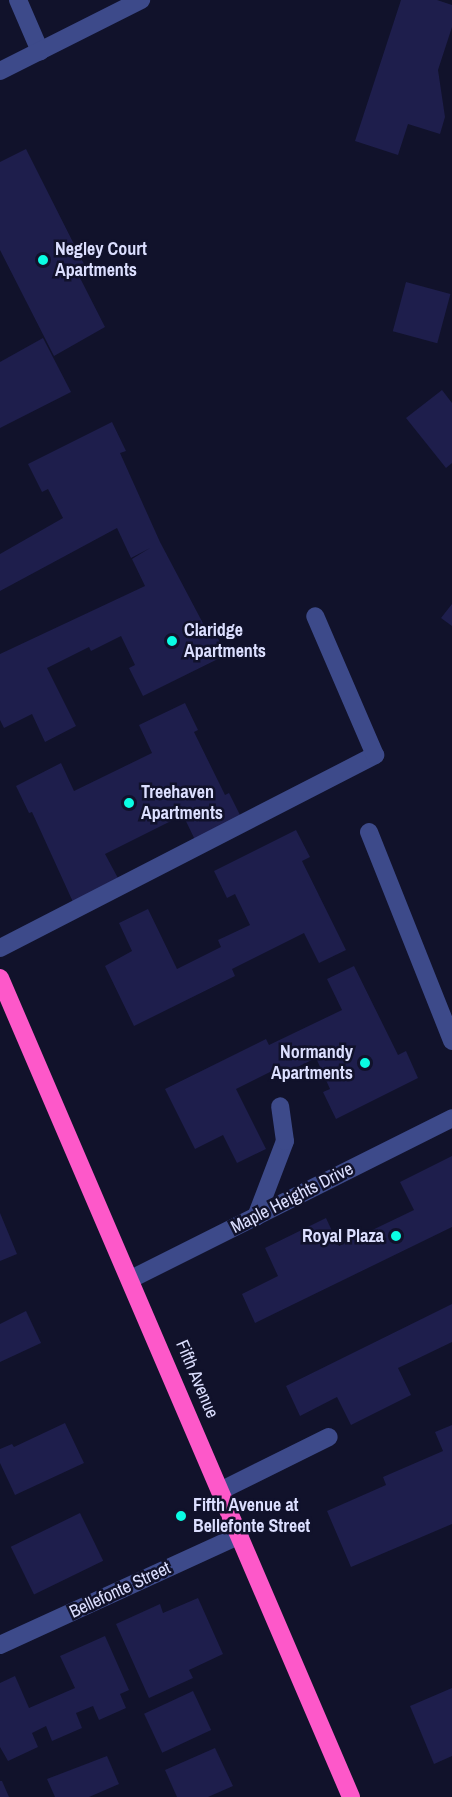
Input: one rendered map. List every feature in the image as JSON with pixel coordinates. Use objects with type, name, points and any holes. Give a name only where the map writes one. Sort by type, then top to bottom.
[{"type":"highway","name":"Fifth Avenue","points":[[0,978],[222,1490],[351,1797]]},
{"type":"street","points":[[18,0],[40,51]]},
{"type":"street","points":[[0,71],[141,0]]},
{"type":"street","points":[[0,948],[375,755],[315,616]]},
{"type":"street","points":[[369,832],[452,1041]]},
{"type":"street","points":[[256,1216],[285,1141],[280,1106]]},
{"type":"street","name":"Maple Heights Drive","points":[[131,1279],[452,1118]]},
{"type":"street","points":[[222,1490],[329,1437]]},
{"type":"street","name":"Bellefonte Street","points":[[0,1646],[240,1536]]},
{"type":"building","points":[[401,0],[437,0],[452,5],[452,27],[438,70],[445,117],[440,134],[408,124],[398,155],[355,141]]},
{"type":"building","name":"Negley Court Apartments","points":[[26,149],[87,270],[78,274],[105,327],[54,356],[0,250],[0,162]]},
{"type":"building","points":[[406,282],[450,294],[437,343],[393,331]]},
{"type":"building","points":[[43,338],[71,392],[0,428],[0,362]]},
{"type":"building","points":[[442,390],[452,403],[452,463],[446,468],[406,418]]},
{"type":"building","points":[[112,422],[126,451],[120,453],[160,542],[206,629],[212,626],[226,655],[143,696],[129,668],[135,665],[121,636],[91,651],[89,647],[47,668],[76,726],[45,742],[32,714],[4,728],[0,720],[0,654],[145,586],[132,559],[150,548],[131,558],[117,528],[0,591],[0,554],[63,518],[48,489],[42,492],[28,464]]},
{"type":"building","points":[[452,604],[452,626],[441,618]]},
{"type":"building","name":"Treehaven Apartments","points":[[185,703],[198,730],[194,732],[225,795],[229,793],[242,819],[196,842],[183,815],[105,854],[119,880],[73,902],[32,812],[29,813],[16,786],[61,763],[74,791],[152,753],[139,725]]},
{"type":"building","points":[[296,830],[310,857],[302,861],[346,950],[319,963],[304,933],[232,969],[235,976],[134,1026],[105,966],[132,951],[119,923],[148,909],[177,969],[221,947],[218,940],[250,925],[235,894],[227,898],[214,871]]},
{"type":"building","name":"Normandy Apartments","points":[[354,966],[398,1055],[406,1051],[418,1078],[336,1119],[323,1092],[330,1089],[316,1058],[283,1074],[280,1067],[236,1089],[266,1149],[237,1163],[223,1135],[195,1149],[165,1089],[266,1039],[269,1045],[342,1010],[327,979]]},
{"type":"building","name":"Royal Plaza","points":[[452,1156],[452,1227],[255,1323],[242,1294],[278,1276],[265,1248],[326,1218],[339,1246],[414,1210],[400,1182]]},
{"type":"building","points":[[0,1213],[17,1254],[0,1261]]},
{"type":"building","points":[[452,1304],[452,1342],[398,1368],[411,1395],[351,1425],[337,1397],[300,1416],[286,1386]]},
{"type":"building","points":[[26,1311],[41,1343],[0,1362],[0,1324]]},
{"type":"building","points":[[65,1423],[84,1463],[15,1495],[0,1463],[0,1449],[12,1444],[14,1447]]},
{"type":"building","points":[[452,1425],[452,1524],[351,1567],[327,1511],[386,1485],[383,1477],[443,1451],[435,1432]]},
{"type":"building","points":[[80,1513],[103,1561],[34,1594],[11,1547]]},
{"type":"building","points":[[198,1598],[223,1654],[189,1670],[193,1678],[149,1698],[116,1624],[160,1604],[163,1613]]},
{"type":"building","points":[[105,1636],[129,1690],[120,1694],[126,1708],[99,1720],[93,1706],[76,1713],[82,1728],[52,1741],[46,1726],[32,1733],[38,1747],[8,1761],[0,1747],[0,1683],[15,1676],[29,1708],[75,1688],[60,1656]]},
{"type":"building","points":[[452,1688],[452,1756],[434,1764],[410,1706]]},
{"type":"building","points":[[193,1691],[211,1730],[162,1753],[144,1714]]},
{"type":"building","points":[[215,1748],[233,1786],[208,1797],[177,1797],[165,1770]]},
{"type":"building","points":[[107,1756],[119,1784],[89,1797],[55,1797],[47,1779]]},
{"type":"building","points":[[0,1781],[2,1781],[9,1797],[0,1797]]},
{"type":"place","name":"Negley Court Apartments","points":[[43,260]]},
{"type":"place","name":"Claridge Apartments","points":[[172,641]]},
{"type":"place","name":"Treehaven Apartments","points":[[129,803]]},
{"type":"place","name":"Normandy Apartments","points":[[365,1063]]},
{"type":"place","name":"Royal Plaza","points":[[396,1236]]},
{"type":"place","name":"Fifth Avenue at Bellefonte Street","points":[[181,1516]]}]
